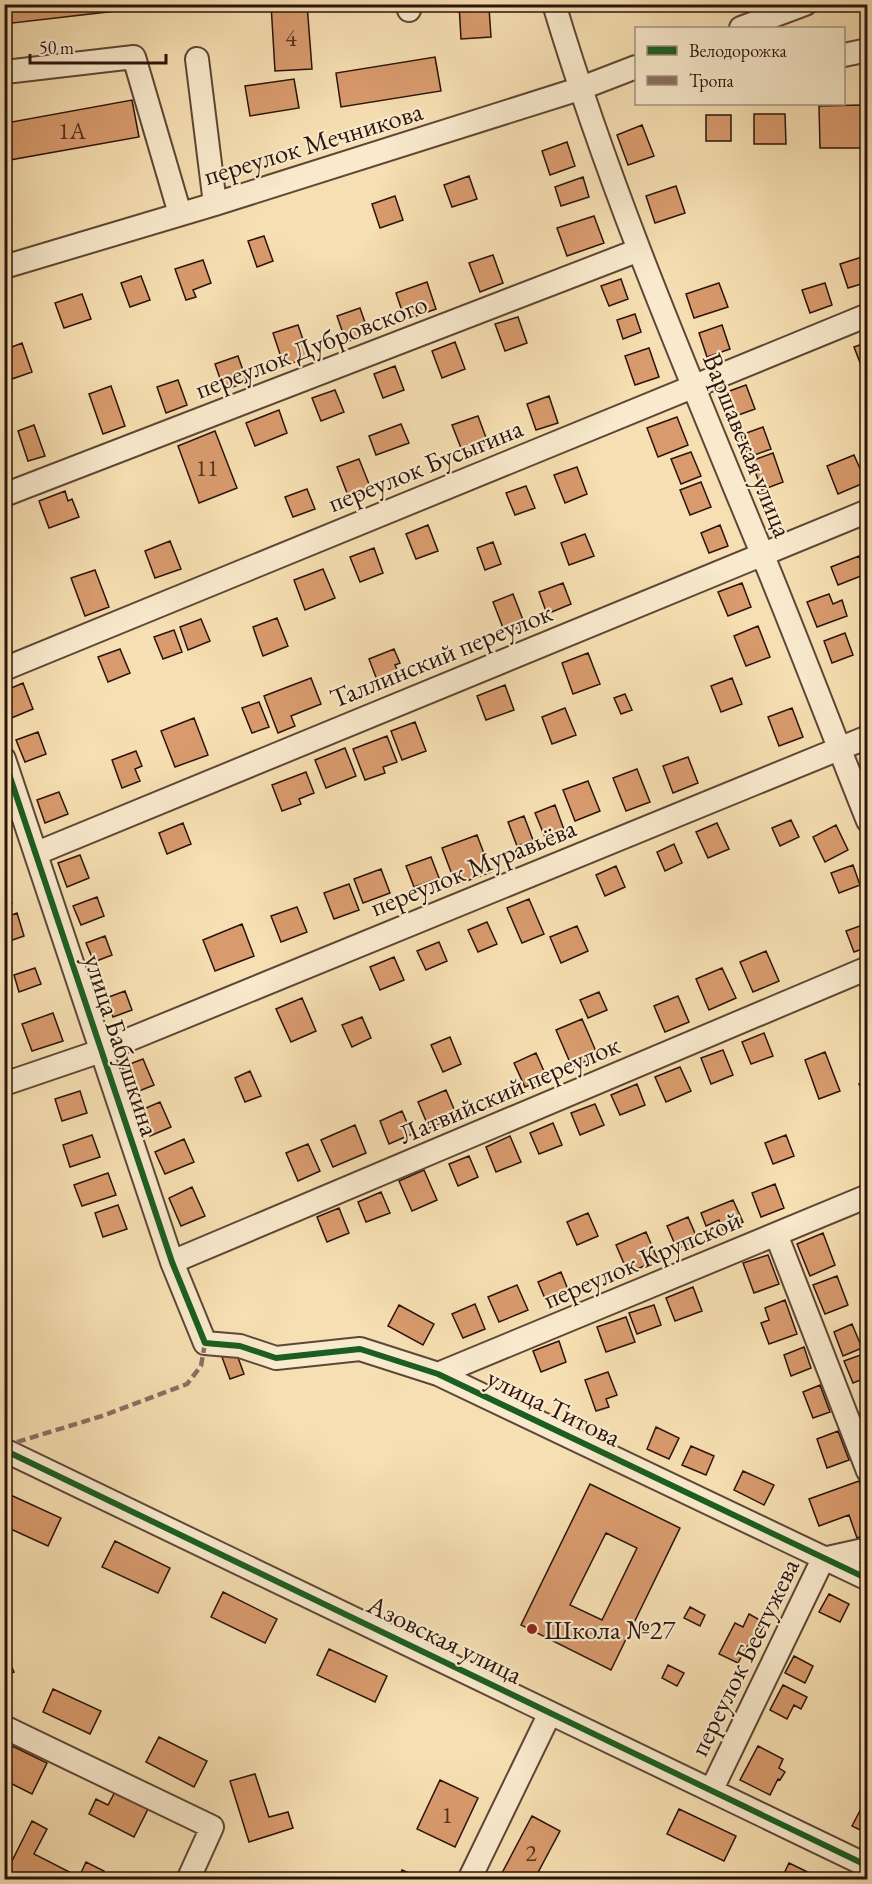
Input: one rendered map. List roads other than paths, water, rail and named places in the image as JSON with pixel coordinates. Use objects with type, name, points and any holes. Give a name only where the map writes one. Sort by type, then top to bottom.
[{"type":"street","name":"Варшавская улица","points":[[554,4],[579,89],[639,250],[867,821]]},
{"type":"street","points":[[744,27],[805,4]]},
{"type":"street","points":[[845,55],[867,50]]},
{"type":"street","points":[[5,72],[134,57],[180,214]]},
{"type":"street","points":[[197,59],[215,204]]},
{"type":"street","name":"переулок Мечникова","points":[[4,267],[215,204],[579,89],[635,67]]},
{"type":"street","name":"переулок Дубровского","points":[[4,495],[639,250]]},
{"type":"street","name":"переулок Бусыгина","points":[[4,669],[867,315]]},
{"type":"street","name":"Таллинский переулок","points":[[37,853],[867,511]]},
{"type":"street","name":"переулок Муравьёва","points":[[4,1084],[101,1051],[867,737]]},
{"type":"street","name":"улица Бабушкина","points":[[4,759],[172,1262],[205,1343]]},
{"type":"street","name":"Латвийский переулок","points":[[172,1262],[867,968]]},
{"type":"street","name":"переулок Крупской","points":[[438,1374],[867,1196]]},
{"type":"street","points":[[776,1234],[867,1471]]},
{"type":"street","name":"улица Титова","points":[[205,1343],[240,1346],[276,1358],[360,1349],[438,1374],[867,1579]]},
{"type":"street","name":"Азовская улица","points":[[4,1450],[712,1789],[867,1866]]},
{"type":"street","name":"переулок Бестужева","points":[[712,1789],[823,1559],[867,1550]]},
{"type":"street","points":[[469,1880],[550,1713]]},
{"type":"street","points":[[4,1727],[212,1827],[188,1880]]},
{"type":"place","name":"Школа №27","points":[[532,1629]]}]
